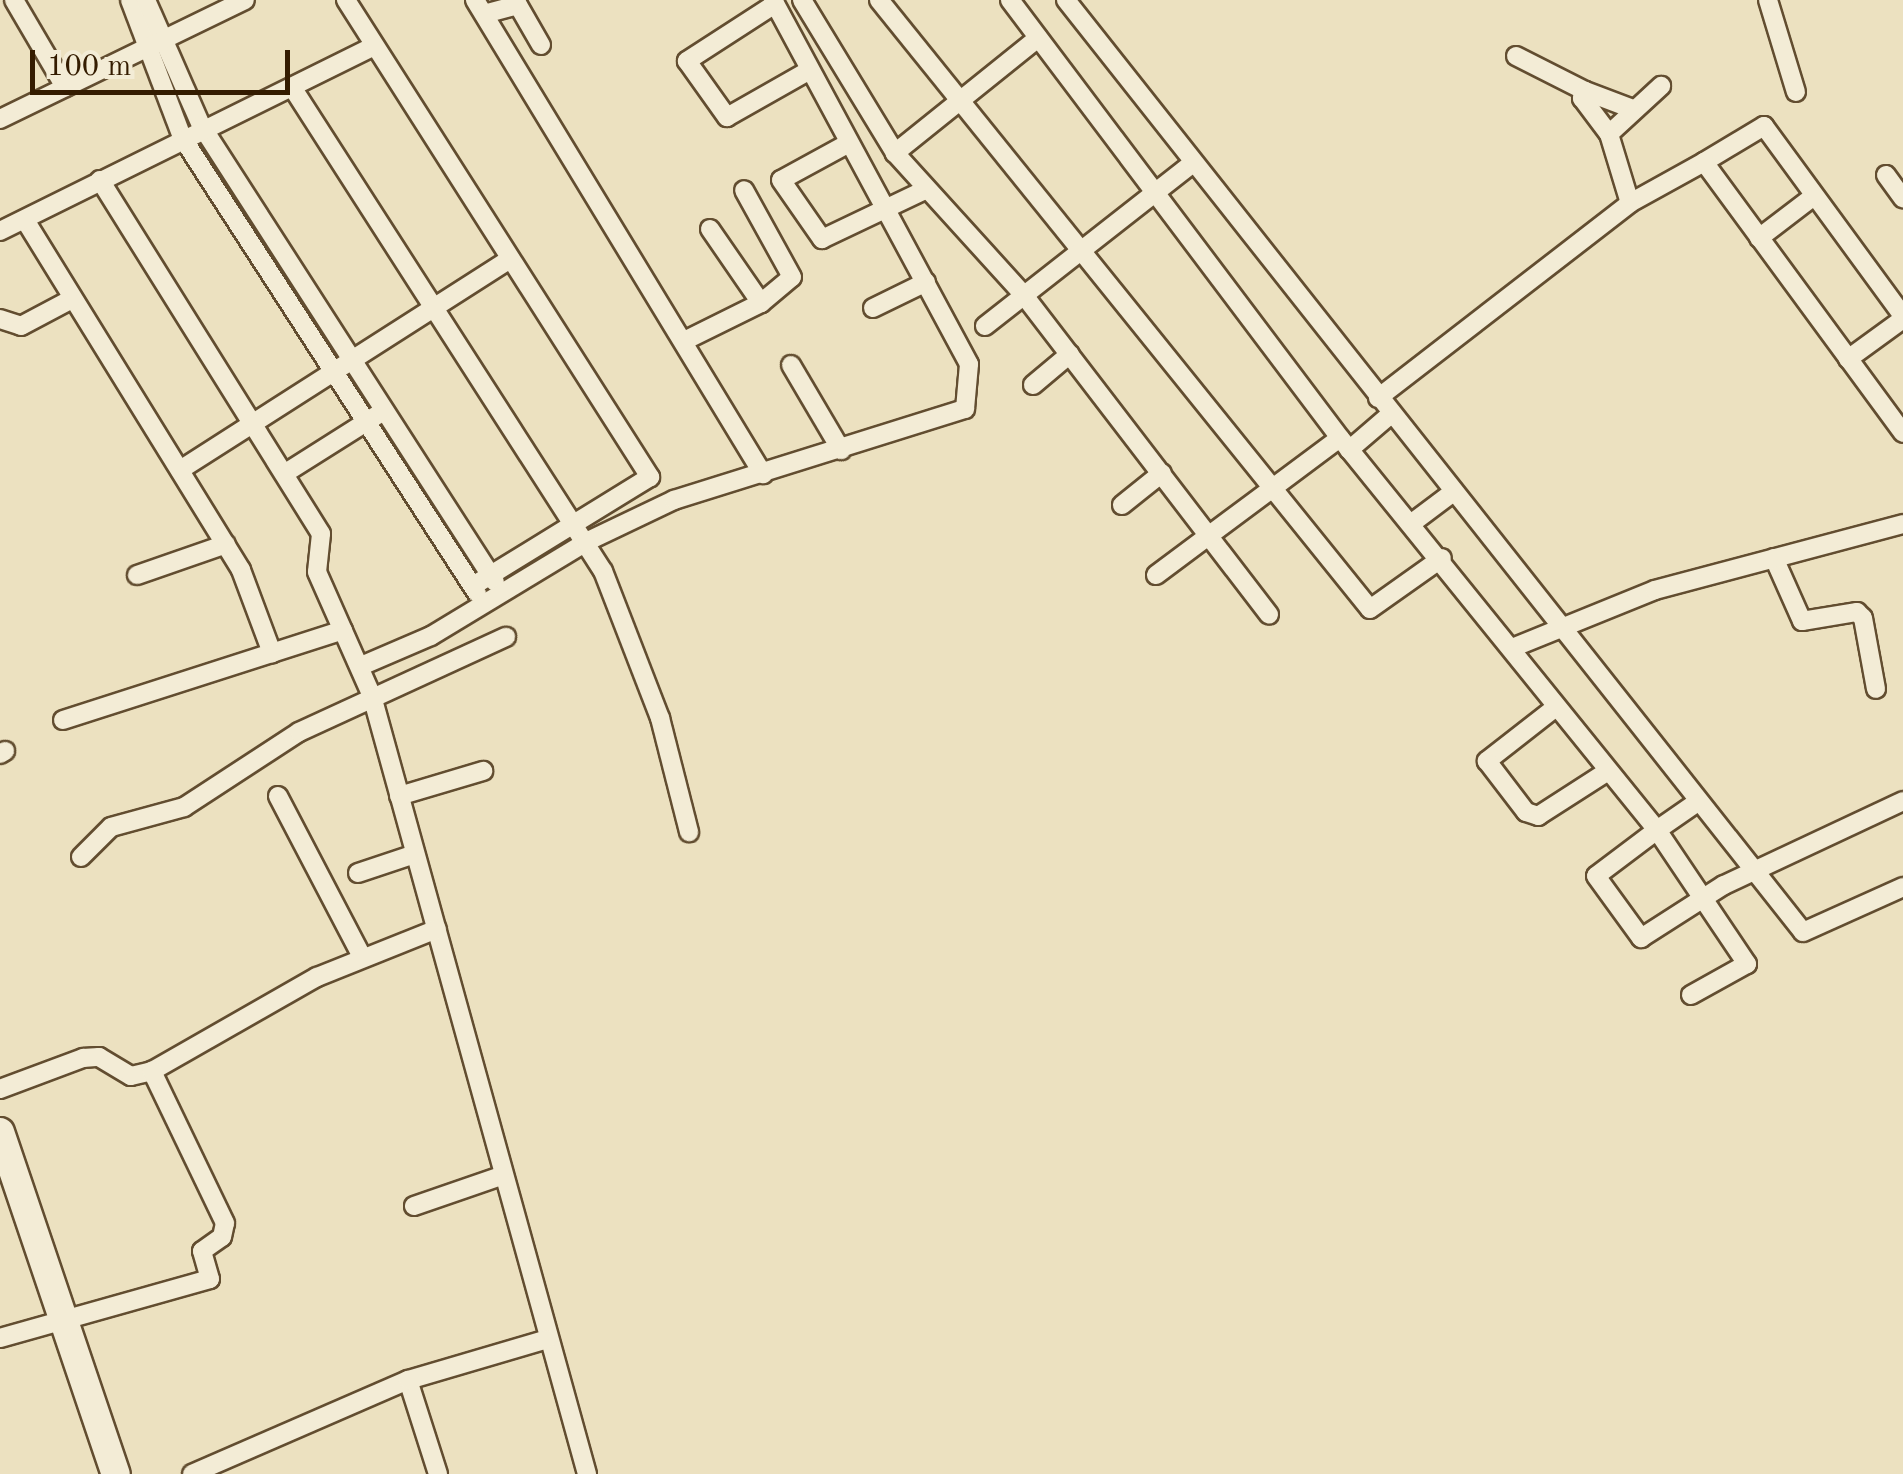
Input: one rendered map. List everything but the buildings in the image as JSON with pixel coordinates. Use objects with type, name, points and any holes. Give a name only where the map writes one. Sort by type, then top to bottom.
[{"type":"street","points":[[14,0],[66,88]]},
{"type":"street","points":[[130,0],[201,126],[502,594]]},
{"type":"street","points":[[146,0],[154,45],[182,137],[368,420],[484,606]]},
{"type":"street","points":[[0,119],[245,0]]},
{"type":"street","points":[[346,0],[650,477],[473,586]]},
{"type":"street","points":[[879,0],[1370,610],[1442,558]]},
{"type":"street","points":[[1010,0],[1344,444],[1442,558],[1556,708],[1657,830],[1747,964],[1691,995]]},
{"type":"street","points":[[1066,0],[1554,626],[1750,872],[1806,934],[1903,887]]},
{"type":"street","points":[[1768,0],[1796,92]]},
{"type":"street","points":[[541,45],[518,4],[479,7],[762,474]]},
{"type":"street","points":[[793,8],[687,61],[727,117],[808,71]]},
{"type":"street","points":[[363,671],[674,500],[948,418],[972,398],[968,364],[892,211],[808,71],[793,8]]},
{"type":"street","points":[[793,8],[895,153],[1024,294],[1269,615]]},
{"type":"street","points":[[895,153],[1038,38]]},
{"type":"street","points":[[0,231],[201,126],[373,47]]},
{"type":"street","points":[[1516,56],[1586,92],[1630,108]]},
{"type":"street","points":[[292,86],[603,571],[660,718],[689,832]]},
{"type":"street","points":[[1609,134],[1630,108],[1661,86]]},
{"type":"street","points":[[1586,92],[1584,103],[1609,134],[1630,203]]},
{"type":"street","points":[[1378,398],[1630,203],[1764,126],[1903,318],[1848,359]]},
{"type":"street","points":[[849,143],[784,175],[782,186],[822,239],[892,211],[927,190]]},
{"type":"street","points":[[986,326],[1158,196],[1192,162]]},
{"type":"street","points":[[1704,162],[1903,432]]},
{"type":"street","points":[[1886,174],[1903,198]]},
{"type":"street","points":[[100,180],[288,472],[321,534],[317,572],[373,700],[501,1176],[587,1474]]},
{"type":"street","points":[[684,342],[762,303],[790,281],[792,270],[744,190]]},
{"type":"street","points":[[1759,238],[1814,196]]},
{"type":"street","points":[[25,220],[70,300],[226,544],[272,653]]},
{"type":"street","points":[[710,229],[762,303]]},
{"type":"street","points":[[180,470],[510,259]]},
{"type":"street","points":[[873,308],[926,282]]},
{"type":"street","points":[[0,319],[21,326],[70,300]]},
{"type":"street","points":[[1033,385],[1070,354]]},
{"type":"street","points":[[791,365],[841,450]]},
{"type":"street","points":[[288,472],[386,409]]},
{"type":"street","points":[[1156,575],[1273,488],[1390,414]]},
{"type":"street","points":[[1122,505],[1162,473]]},
{"type":"street","points":[[1412,523],[1452,492]]},
{"type":"street","points":[[1512,648],[1554,626],[1774,558],[1903,524]]},
{"type":"street","points":[[138,575],[226,544]]},
{"type":"street","points":[[1774,558],[1802,621],[1860,614],[1876,689]]},
{"type":"street","points":[[63,720],[343,630]]},
{"type":"street","points":[[82,857],[111,826],[184,807],[299,732],[506,637]]},
{"type":"street","points":[[1556,708],[1487,761],[1526,812],[1538,816],[1608,771]]},
{"type":"street","points":[[399,796],[483,772]]},
{"type":"street","points":[[278,796],[362,957]]},
{"type":"street","points":[[1696,803],[1597,872],[1597,882],[1646,940],[1700,898],[1903,801]]},
{"type":"street","points":[[358,873],[414,854]]},
{"type":"street","points":[[0,1090],[84,1058],[99,1057],[131,1076],[152,1071],[362,957],[436,929]]},
{"type":"street","points":[[0,1338],[210,1279],[202,1251],[222,1237],[225,1223],[152,1071]]},
{"type":"street","points":[[0,1132],[116,1474]]},
{"type":"street","points":[[414,1206],[501,1176]]},
{"type":"street","points":[[192,1474],[408,1380],[547,1339]]},
{"type":"street","points":[[408,1380],[438,1474]]}]
